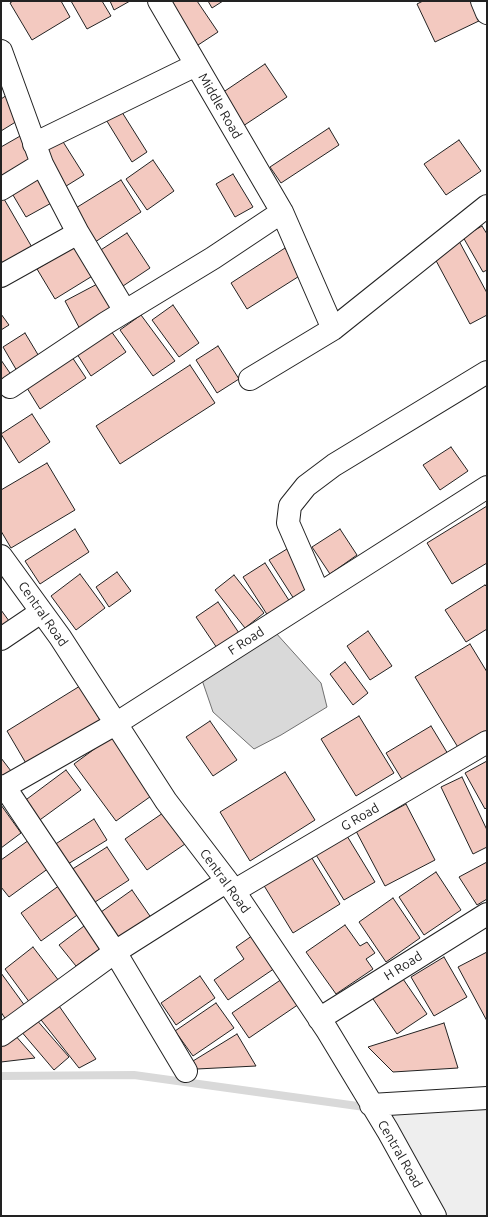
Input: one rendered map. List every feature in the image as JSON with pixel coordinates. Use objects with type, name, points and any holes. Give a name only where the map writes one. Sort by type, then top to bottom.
[{"type":"street","name":"Middle Road","points":[[158,1],[282,212],[334,329]]},
{"type":"street","points":[[482,1],[487,13]]},
{"type":"street","points":[[1,50],[42,164],[78,233],[125,311]]},
{"type":"street","points":[[34,144],[196,65]]},
{"type":"street","points":[[1,189],[42,164]]},
{"type":"street","points":[[250,378],[334,329],[487,206]]},
{"type":"street","points":[[10,387],[125,311],[213,258],[282,212]]},
{"type":"street","points":[[1,276],[78,233]]},
{"type":"street","points":[[319,594],[288,523],[290,506],[306,486],[334,466],[487,372]]},
{"type":"street","name":"F Road","points":[[3,788],[117,724],[487,487]]},
{"type":"street","name":"Central Road","points":[[1,556],[117,724],[166,801],[230,886],[319,1019],[435,1216]]},
{"type":"street","points":[[1,639],[41,612]]},
{"type":"street","name":"G Road","points":[[1,1035],[115,952],[487,742]]},
{"type":"street","points":[[3,788],[115,952],[186,1071]]},
{"type":"street","name":"H Road","points":[[319,1019],[487,914]]},
{"type":"street","points":[[371,1105],[487,1098]]},
{"type":"shaded area","points":[[275,632],[321,683],[327,707],[281,735],[254,749],[213,712],[201,677]]},
{"type":"shaded area","points":[[487,1107],[487,1216],[446,1216],[383,1113]]},
{"type":"building","points":[[13,1],[61,1],[70,17],[32,40],[10,3]]},
{"type":"building","points":[[71,1],[102,1],[111,16],[87,29]]},
{"type":"building","points":[[110,1],[130,1],[114,10]]},
{"type":"building","points":[[163,1],[197,1],[218,32],[195,47]]},
{"type":"building","points":[[208,1],[223,1],[212,8]]},
{"type":"building","points":[[423,1],[475,1],[483,19],[435,42],[417,4]]},
{"type":"building","points":[[265,64],[287,97],[240,128],[219,95]]},
{"type":"building","points":[[7,95],[22,118],[1,131],[1,99]]},
{"type":"building","points":[[120,109],[147,152],[132,162],[105,118]]},
{"type":"building","points":[[329,128],[339,145],[281,183],[270,167]]},
{"type":"building","points":[[22,135],[38,161],[1,183],[1,147]]},
{"type":"building","points":[[60,137],[84,175],[63,188],[39,150]]},
{"type":"building","points":[[459,140],[481,171],[446,195],[424,164]]},
{"type":"building","points":[[153,160],[174,191],[147,210],[126,179]]},
{"type":"building","points":[[39,173],[55,201],[26,217],[10,190]]},
{"type":"building","points":[[233,174],[253,207],[235,217],[216,184]]},
{"type":"building","points":[[121,180],[141,212],[92,244],[71,211]]},
{"type":"building","points":[[4,199],[33,249],[4,266],[1,260],[1,200]]},
{"type":"building","points":[[482,226],[487,234],[487,270],[483,272],[463,237]]},
{"type":"building","points":[[127,233],[150,268],[120,288],[96,253]]},
{"type":"building","points":[[459,241],[487,293],[487,315],[470,324],[433,255]]},
{"type":"building","points":[[77,245],[94,275],[55,299],[37,269]]},
{"type":"building","points":[[285,248],[301,275],[247,309],[231,283]]},
{"type":"building","points":[[101,282],[118,312],[81,331],[65,301]]},
{"type":"building","points":[[173,305],[199,343],[179,357],[152,320]]},
{"type":"building","points":[[1,314],[9,325],[1,330]]},
{"type":"building","points":[[141,315],[175,361],[153,376],[120,330]]},
{"type":"building","points":[[111,331],[126,352],[91,376],[77,354]]},
{"type":"building","points":[[25,333],[40,358],[17,371],[3,347]]},
{"type":"building","points":[[218,346],[239,379],[217,393],[196,360]]},
{"type":"building","points":[[72,357],[86,378],[40,409],[27,388]]},
{"type":"building","points":[[1,360],[12,376],[1,383]]},
{"type":"building","points":[[190,365],[215,403],[120,464],[96,426]]},
{"type":"building","points":[[32,414],[50,442],[19,463],[1,434]]},
{"type":"building","points":[[451,447],[468,471],[440,490],[423,465]]},
{"type":"building","points":[[47,463],[75,510],[11,548],[1,531],[1,490]]},
{"type":"building","points":[[487,506],[487,563],[452,584],[427,543]]},
{"type":"building","points":[[75,529],[89,552],[40,584],[25,561]]},
{"type":"building","points":[[340,529],[357,555],[330,574],[312,547]]},
{"type":"building","points":[[300,541],[325,580],[294,599],[269,560]]},
{"type":"building","points":[[265,563],[290,602],[268,616],[243,577]]},
{"type":"building","points":[[117,572],[131,591],[109,607],[96,587]]},
{"type":"building","points":[[80,574],[105,608],[76,630],[51,596]]},
{"type":"building","points":[[234,575],[264,613],[245,628],[215,590]]},
{"type":"building","points":[[485,585],[487,587],[487,629],[466,642],[445,610]]},
{"type":"building","points":[[218,602],[239,633],[217,648],[196,617]]},
{"type":"building","points":[[1,610],[12,625],[1,632]]},
{"type":"building","points":[[368,631],[392,666],[370,680],[347,646]]},
{"type":"building","points":[[470,644],[487,672],[487,732],[459,749],[415,677]]},
{"type":"building","points":[[345,662],[368,693],[353,705],[330,674]]},
{"type":"building","points":[[80,686],[100,720],[27,765],[7,731]]},
{"type":"building","points":[[359,716],[394,773],[356,796],[321,739]]},
{"type":"building","points":[[210,721],[237,760],[213,776],[186,737]]},
{"type":"building","points":[[431,726],[451,759],[406,786],[386,753]]},
{"type":"building","points":[[112,736],[154,794],[116,821],[74,764]]},
{"type":"building","points":[[1,758],[11,771],[1,778]]},
{"type":"building","points":[[487,761],[487,807],[485,809],[465,773]]},
{"type":"building","points":[[66,770],[81,790],[37,822],[23,802]]},
{"type":"building","points":[[285,772],[315,820],[250,861],[220,812]]},
{"type":"building","points":[[462,777],[487,830],[487,847],[473,854],[441,787]]},
{"type":"building","points":[[406,804],[435,860],[385,886],[356,831]]},
{"type":"building","points":[[1,805],[21,833],[1,848]]},
{"type":"building","points":[[163,813],[185,844],[147,870],[125,839]]},
{"type":"building","points":[[94,819],[107,840],[63,867],[51,847]]},
{"type":"building","points":[[344,831],[375,882],[344,900],[313,850]]},
{"type":"building","points":[[29,840],[49,868],[9,897],[1,887],[1,860]]},
{"type":"building","points":[[107,847],[129,880],[92,904],[71,870]]},
{"type":"building","points":[[310,855],[340,904],[293,933],[263,884]]},
{"type":"building","points":[[487,862],[487,899],[477,905],[459,877]]},
{"type":"building","points":[[436,872],[461,910],[424,935],[399,897]]},
{"type":"building","points":[[60,885],[80,913],[41,941],[21,913]]},
{"type":"building","points":[[132,890],[152,919],[114,946],[94,917]]},
{"type":"building","points":[[393,898],[420,938],[386,962],[359,922]]},
{"type":"building","points":[[88,923],[105,945],[76,966],[59,945]]},
{"type":"building","points":[[345,925],[360,946],[367,942],[375,953],[366,959],[373,969],[336,994],[306,952]]},
{"type":"building","points":[[256,933],[278,966],[228,1000],[214,980],[244,959],[236,947]]},
{"type":"building","points":[[33,947],[59,981],[30,1003],[5,969]]},
{"type":"building","points":[[487,952],[487,1021],[458,967]]},
{"type":"building","points":[[444,957],[467,997],[434,1016],[411,977]]},
{"type":"building","points":[[1,973],[25,1006],[6,1020],[1,1012]]},
{"type":"building","points":[[200,976],[215,998],[176,1025],[161,1003]]},
{"type":"building","points":[[401,976],[427,1014],[397,1034],[371,996]]},
{"type":"building","points":[[282,979],[299,1004],[249,1038],[232,1013]]},
{"type":"building","points":[[57,1003],[96,1059],[79,1068],[38,1016]]},
{"type":"building","points":[[216,1003],[234,1028],[193,1056],[175,1031]]},
{"type":"building","points":[[35,1018],[69,1057],[54,1070],[20,1030]]},
{"type":"building","points":[[444,1023],[458,1068],[393,1072],[368,1047]]},
{"type":"building","points":[[14,1034],[35,1058],[1,1062],[1,1042]]},
{"type":"building","points":[[237,1034],[256,1066],[197,1069],[193,1061]]},
{"type":"waterway","points":[[1,1076],[134,1075],[372,1108]]}]
